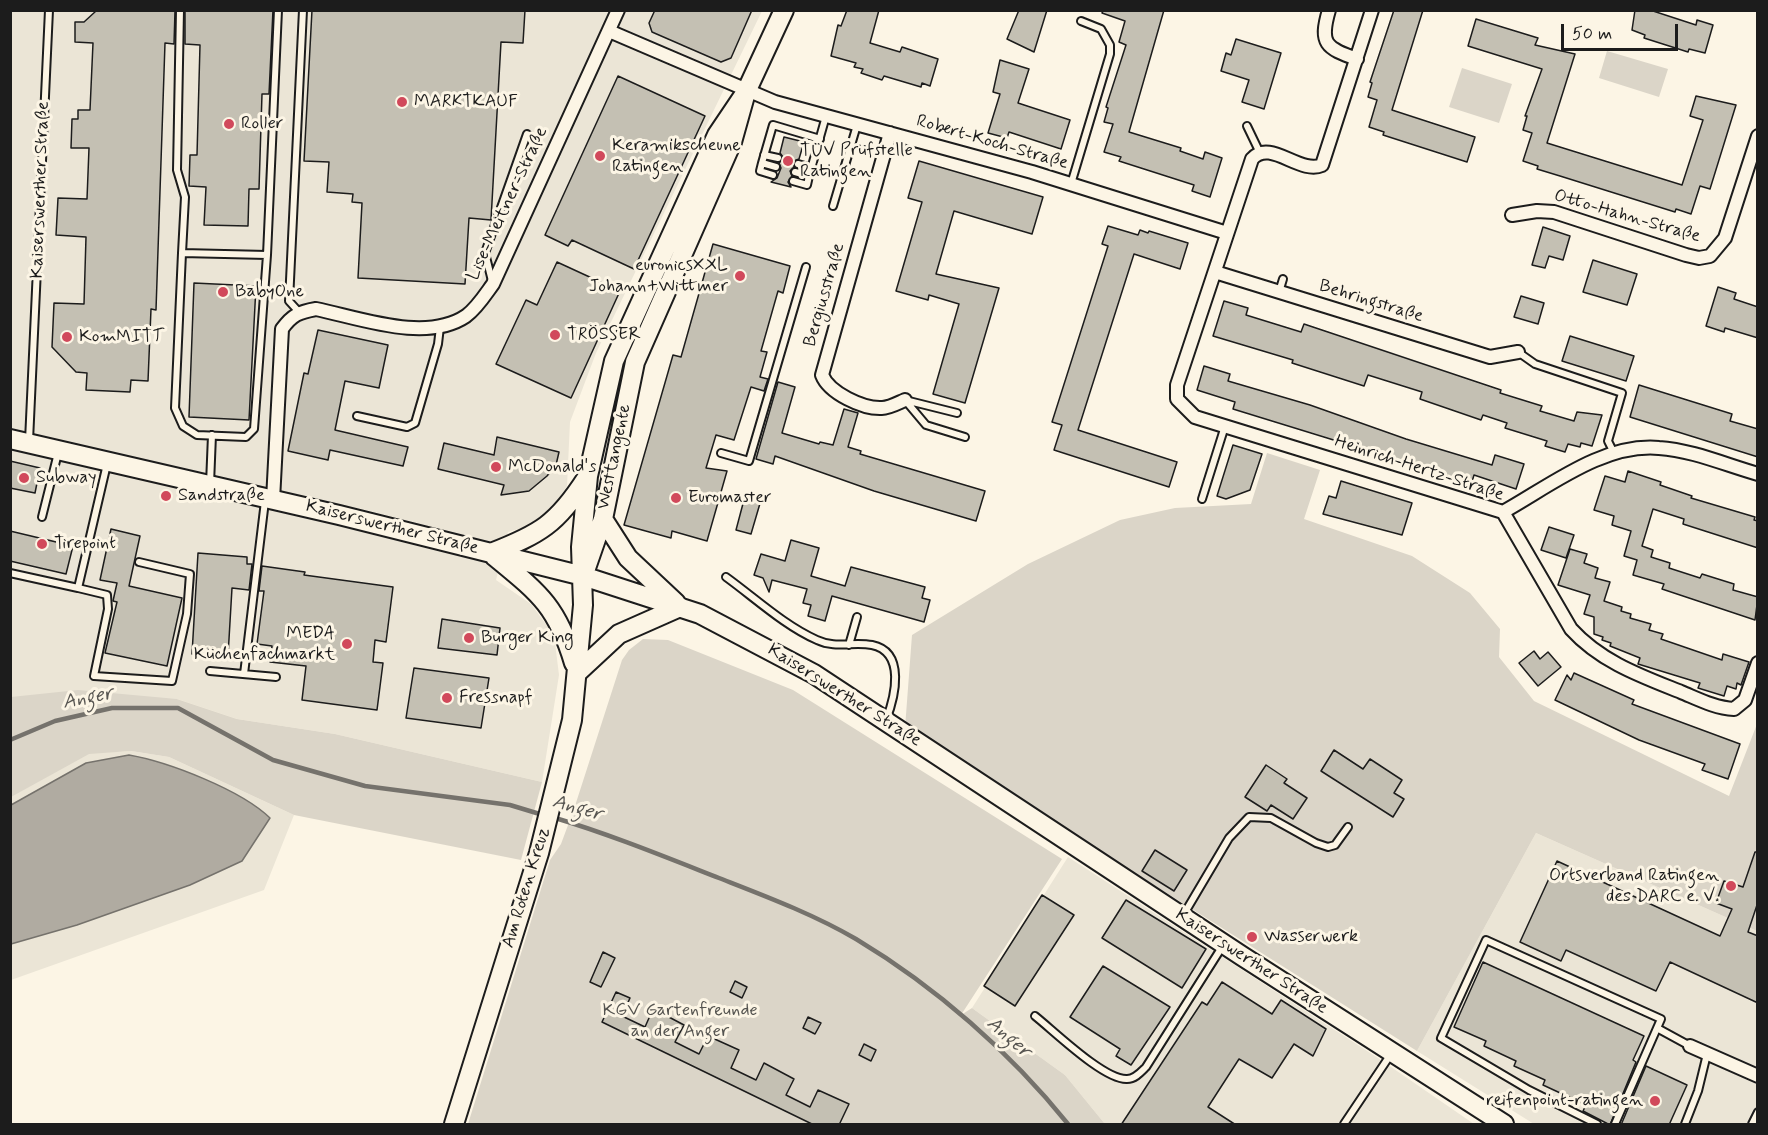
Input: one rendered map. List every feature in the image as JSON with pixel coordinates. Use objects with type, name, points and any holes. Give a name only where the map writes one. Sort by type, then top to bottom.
[{"type":"street","name":"Lise-Meitner-Straße","points":[[299,312],[316,309],[418,330],[440,327],[466,316],[493,284],[618,10]]},
{"type":"street","name":"Westtangente","points":[[583,576],[582,528],[588,476],[614,361],[717,135],[746,92],[784,10]]},
{"type":"street","points":[[1329,10],[1323,30],[1324,41],[1331,48],[1357,59]]},
{"type":"street","points":[[1260,153],[1268,153],[1308,165],[1322,165],[1372,10]]},
{"type":"street","points":[[609,31],[746,92]]},
{"type":"street","name":"Westtangente","points":[[583,576],[603,519],[635,362],[732,142],[746,92]]},
{"type":"street","name":"Robert-Koch-Straße","points":[[746,92],[1070,184],[1227,233]]},
{"type":"street","name":"Bergiusstraße","points":[[890,133],[822,375],[833,391],[843,398],[882,408],[905,400]]},
{"type":"street","name":"Otto-Hahn-Straße","points":[[1512,214],[1537,211],[1554,212],[1686,255],[1699,258],[1710,256],[1725,238],[1758,136]]},
{"type":"street","name":"Heinrich-Hertz-Straße","points":[[1260,153],[1252,159],[1227,233],[1177,385],[1177,399],[1195,417],[1503,512],[1560,613],[1582,642],[1599,654],[1643,677],[1728,709],[1740,706],[1744,700],[1758,663]]},
{"type":"street","name":"Behringstraße","points":[[1215,272],[1281,285],[1490,357],[1518,352]]},
{"type":"street","points":[[269,499],[282,329],[291,317],[299,312]]},
{"type":"street","name":"Kaiserswerther Straße","points":[[10,439],[210,484],[583,576],[681,608],[775,652],[885,720],[1182,917],[1504,1125]]},
{"type":"street","points":[[1503,512],[1585,466],[1614,453],[1645,447],[1667,449],[1758,474]]},
{"type":"street","points":[[588,476],[560,516],[547,527],[522,541],[491,553],[532,587],[558,618],[577,673],[619,634],[681,608],[628,558],[603,519]]},
{"type":"street","name":"Am Roten Kreuz","points":[[454,1125],[553,803],[572,720],[583,576]]},
{"type":"street","points":[[1690,1046],[1758,1076]]},
{"type":"lane","name":"Kaiserswerther Straße","points":[[29,442],[48,10]]},
{"type":"lane","points":[[180,10],[177,170],[185,197],[175,408],[183,426],[197,435],[246,437],[254,429],[267,255],[278,10]]},
{"type":"lane","points":[[299,312],[289,301],[303,10]]},
{"type":"lane","points":[[1070,184],[1110,54],[1107,37],[1101,30],[1081,21]]},
{"type":"lane","points":[[793,181],[807,185],[826,116]]},
{"type":"lane","points":[[833,206],[857,124]]},
{"type":"lane","points":[[773,175],[760,171],[773,125],[820,139]]},
{"type":"lane","points":[[1247,126],[1260,153]]},
{"type":"lane","points":[[493,284],[485,253],[527,134]]},
{"type":"lane","points":[[764,155],[778,158]]},
{"type":"lane","points":[[762,163],[776,167]]},
{"type":"lane","points":[[798,164],[812,168]]},
{"type":"lane","points":[[795,172],[809,176]]},
{"type":"lane","points":[[182,253],[267,255]]},
{"type":"lane","points":[[721,453],[748,461],[806,267]]},
{"type":"lane","points":[[357,416],[407,427],[416,423],[438,344],[440,327]]},
{"type":"lane","points":[[1518,352],[1535,364],[1622,393],[1608,441],[1614,453]]},
{"type":"lane","points":[[905,400],[957,413]]},
{"type":"lane","points":[[905,400],[926,425],[964,437]]},
{"type":"lane","points":[[1202,499],[1225,426]]},
{"type":"lane","points":[[210,484],[212,435]]},
{"type":"lane","points":[[42,517],[59,449]]},
{"type":"lane","points":[[78,588],[108,460]]},
{"type":"lane","points":[[244,674],[269,499]]},
{"type":"lane","points":[[10,573],[107,595],[108,609],[94,676],[172,681],[187,614],[190,574],[139,562]]},
{"type":"lane","points":[[726,578],[816,640],[838,646],[872,645],[881,648],[894,662],[895,685],[885,720]]},
{"type":"lane","points":[[849,645],[857,617]]},
{"type":"lane","points":[[210,671],[276,677]]},
{"type":"lane","points":[[1182,917],[1229,838],[1249,817],[1271,818],[1316,843],[1328,846],[1335,845],[1348,827]]},
{"type":"lane","points":[[1597,1125],[1529,1090],[1441,1038],[1486,940],[1661,1018],[1615,1125]]},
{"type":"lane","points":[[1035,1016],[1100,1068],[1117,1077],[1128,1079],[1137,1076],[1146,1067],[1224,944]]},
{"type":"lane","points":[[1657,1028],[1690,1046]]},
{"type":"lane","points":[[1344,1125],[1392,1054]]},
{"type":"lane","points":[[1685,1125],[1698,1091],[1707,1054]]},
{"type":"lane","points":[[1752,1125],[1758,1112]]},
{"type":"shaded area","points":[[11,11],[762,11],[596,353],[570,422],[567,486],[550,513],[536,524],[508,532],[496,580],[531,604],[554,635],[559,675],[542,782],[335,734],[237,719],[177,699],[11,697]]},
{"type":"shaded area","points":[[131,751],[169,757],[294,815],[264,890],[11,980],[10,797],[89,753]]},
{"type":"shaded area","points":[[129,755],[164,764],[204,779],[241,797],[270,818],[242,861],[190,885],[77,925],[11,944],[11,805],[86,763]]},
{"type":"shaded area","points":[[1536,833],[1757,931],[1757,1124],[1534,1124],[1417,1051]]},
{"type":"shaded area","points":[[1068,857],[1378,1058],[1474,1124],[1105,1124],[1065,1075],[972,1008]]},
{"type":"green space","points":[[1607,51],[1668,69],[1659,97],[1599,78]]},
{"type":"green space","points":[[1462,68],[1512,84],[1499,123],[1449,107]]},
{"type":"green space","points":[[1267,453],[1320,470],[1304,519],[1412,556],[1470,593],[1500,629],[1499,657],[1534,701],[1729,796],[1757,724],[1757,931],[1536,833],[1417,1051],[905,728],[912,635],[1028,564],[1120,520],[1175,508],[1251,504]]},
{"type":"green space","name":"KGV Gartenfreunde an der Anger","points":[[643,639],[668,640],[793,690],[1062,859],[961,1015],[972,1008],[1065,1075],[1105,1124],[468,1124],[550,860],[561,844],[574,809],[622,660],[629,650]]},
{"type":"green space","points":[[78,690],[177,699],[237,719],[335,734],[542,782],[521,860],[294,815],[169,757],[131,751],[89,754],[11,797],[11,697]]},
{"type":"building","name":"Roller","points":[[273,10],[269,94],[262,94],[259,189],[249,189],[248,226],[204,225],[206,187],[189,186],[190,155],[197,155],[200,45],[185,44],[185,11]]},
{"type":"building","name":"MARKTKAUF","points":[[312,10],[525,10],[523,43],[501,42],[491,220],[469,218],[465,284],[358,278],[362,203],[352,202],[353,194],[327,192],[329,162],[304,161]]},
{"type":"building","points":[[655,10],[752,10],[731,58],[721,62],[652,32],[649,23]]},
{"type":"building","points":[[847,10],[879,10],[870,43],[900,52],[902,47],[938,59],[930,86],[922,83],[921,87],[884,76],[882,80],[861,73],[863,69],[854,67],[856,63],[831,56],[838,25],[841,26]]},
{"type":"building","points":[[1019,10],[1047,10],[1034,52],[1007,39]]},
{"type":"building","points":[[1103,10],[1164,10],[1129,132],[1181,148],[1180,151],[1203,159],[1205,152],[1222,158],[1210,197],[1192,191],[1194,185],[1119,161],[1121,157],[1104,152],[1113,124],[1104,122],[1108,108],[1106,107],[1126,45],[1119,42],[1125,21],[1102,13]]},
{"type":"building","points":[[1394,10],[1423,10],[1392,110],[1475,137],[1467,162],[1383,135],[1384,132],[1369,127],[1377,100],[1368,97],[1372,83],[1370,82]]},
{"type":"building","points":[[1635,10],[1650,10],[1696,25],[1697,20],[1713,25],[1705,53],[1689,49],[1688,52],[1644,38],[1645,35],[1632,30]]},
{"type":"building","points":[[96,11],[175,11],[174,44],[165,43],[156,310],[151,309],[148,381],[131,380],[130,392],[86,390],[87,373],[76,372],[52,347],[54,303],[84,304],[86,237],[56,235],[58,198],[87,199],[89,148],[71,148],[72,119],[78,119],[78,110],[90,110],[93,43],[75,42],[75,22],[84,22]]},
{"type":"building","points":[[1476,19],[1538,38],[1535,45],[1575,54],[1547,143],[1682,185],[1703,120],[1690,116],[1696,96],[1736,105],[1710,189],[1700,186],[1691,214],[1676,209],[1675,212],[1537,169],[1538,166],[1523,161],[1532,133],[1523,130],[1527,116],[1525,116],[1542,69],[1468,46]]},
{"type":"building","points":[[1236,39],[1281,53],[1264,109],[1242,102],[1249,80],[1221,71],[1226,53],[1231,55]]},
{"type":"building","points":[[1000,60],[1029,69],[1018,103],[1070,120],[1061,149],[1009,132],[1007,138],[988,133],[1000,94],[993,92]]},
{"type":"building","points":[[618,76],[705,116],[634,269],[572,240],[568,246],[545,235]]},
{"type":"building","name":"TÜV Prüfstelle Ratingen","points":[[784,137],[804,142],[799,159],[794,161],[794,167],[790,171],[792,176],[788,182],[791,187],[771,182],[777,178],[781,168],[779,163],[783,157],[780,153]]},
{"type":"building","points":[[919,161],[1043,197],[1032,234],[954,211],[936,274],[999,288],[965,403],[933,394],[959,304],[929,295],[928,300],[896,291],[922,202],[908,198]]},
{"type":"building","points":[[1108,226],[1138,235],[1140,230],[1148,233],[1149,231],[1188,243],[1180,269],[1134,254],[1078,430],[1177,462],[1169,487],[1054,450],[1062,425],[1052,422],[1108,246],[1102,244]]},
{"type":"building","points":[[1543,227],[1570,236],[1563,260],[1549,256],[1545,268],[1532,265]]},
{"type":"building","points":[[713,244],[790,266],[783,293],[778,291],[761,351],[767,352],[760,377],[768,379],[764,391],[751,387],[734,440],[716,435],[706,468],[727,471],[707,541],[672,531],[671,538],[624,525],[673,355],[681,357]]},
{"type":"building","points":[[1593,260],[1637,274],[1627,305],[1583,292]]},
{"type":"building","name":"TRÖSSER","points":[[557,262],[620,291],[571,398],[496,364],[526,300],[537,305]]},
{"type":"building","points":[[194,283],[256,286],[249,420],[189,417]]},
{"type":"building","points":[[1718,287],[1736,293],[1734,299],[1758,307],[1758,338],[1725,328],[1724,332],[1706,326]]},
{"type":"building","points":[[1521,296],[1544,303],[1538,324],[1514,317]]},
{"type":"building","points":[[1224,301],[1248,308],[1246,315],[1301,332],[1304,324],[1501,390],[1500,393],[1542,406],[1540,411],[1574,421],[1577,412],[1602,415],[1592,446],[1581,443],[1580,447],[1568,444],[1565,452],[1545,446],[1547,441],[1505,428],[1507,423],[1483,415],[1481,420],[1420,399],[1422,392],[1368,375],[1364,386],[1292,363],[1293,360],[1213,336]]},
{"type":"building","points":[[318,330],[388,345],[379,388],[345,381],[335,430],[408,447],[403,466],[330,450],[328,460],[288,451],[304,373],[308,374]]},
{"type":"building","points":[[1570,336],[1634,356],[1626,381],[1562,361]]},
{"type":"building","points":[[1204,366],[1230,374],[1228,381],[1310,405],[1406,439],[1492,465],[1495,455],[1524,464],[1516,489],[1474,475],[1471,485],[1444,474],[1233,409],[1235,402],[1197,390]]},
{"type":"building","points":[[778,382],[795,387],[782,433],[819,444],[820,442],[833,445],[844,409],[858,413],[848,447],[861,451],[860,454],[985,491],[976,521],[874,491],[775,456],[773,464],[756,459]]},
{"type":"building","points":[[1639,385],[1732,414],[1730,421],[1758,429],[1758,457],[1630,417]]},
{"type":"building","name":"McDonald's","points":[[497,437],[559,452],[556,465],[529,491],[501,495],[504,485],[438,469],[444,443],[494,455]]},
{"type":"building","points":[[1233,445],[1262,454],[1250,490],[1226,499],[1217,496]]},
{"type":"building","name":"Subway","points":[[10,461],[40,468],[35,493],[10,488]]},
{"type":"building","points":[[1628,471],[1661,482],[1660,485],[1692,496],[1691,498],[1755,517],[1754,520],[1758,521],[1758,548],[1683,524],[1684,519],[1653,509],[1642,546],[1653,550],[1651,557],[1670,563],[1669,568],[1700,578],[1702,574],[1734,584],[1733,590],[1758,597],[1755,620],[1662,589],[1664,584],[1633,575],[1637,560],[1624,556],[1631,531],[1612,525],[1614,516],[1594,510],[1605,476],[1625,482]]},
{"type":"building","points":[[1341,481],[1412,503],[1402,535],[1323,514],[1329,496],[1336,498]]},
{"type":"building","points":[[745,496],[761,500],[751,534],[736,530]]},
{"type":"building","points":[[1549,527],[1574,535],[1566,558],[1541,550]]},
{"type":"building","points":[[111,529],[140,536],[129,586],[182,598],[167,666],[105,653],[117,602],[113,601],[117,583],[100,580]]},
{"type":"building","points":[[10,531],[73,546],[66,574],[10,561]]},
{"type":"building","points":[[791,540],[819,548],[811,576],[845,586],[851,567],[925,587],[922,598],[930,600],[924,622],[832,596],[825,621],[808,616],[811,605],[803,603],[807,589],[772,580],[769,592],[763,578],[754,575],[761,554],[785,561]]},
{"type":"building","points":[[1570,549],[1587,554],[1584,563],[1598,568],[1595,578],[1610,582],[1604,601],[1622,607],[1621,611],[1631,614],[1630,618],[1651,624],[1649,630],[1663,634],[1661,639],[1722,660],[1723,654],[1749,662],[1741,685],[1737,683],[1736,689],[1727,686],[1724,696],[1698,688],[1700,683],[1638,664],[1640,658],[1610,646],[1611,643],[1602,640],[1603,637],[1594,634],[1594,617],[1584,614],[1590,595],[1558,585]]},
{"type":"building","points":[[198,553],[247,557],[247,564],[252,564],[249,590],[232,588],[228,656],[192,654]]},
{"type":"building","name":"MEDA Küchenfachmarkt","points":[[262,566],[305,572],[304,575],[393,587],[386,642],[375,640],[373,662],[383,663],[377,710],[302,700],[306,666],[270,662],[272,646],[257,644],[264,591],[259,591]]},
{"type":"building","name":"Burger King","points":[[442,619],[500,628],[497,655],[438,648]]},
{"type":"building","points":[[1534,651],[1540,659],[1548,652],[1561,667],[1538,686],[1519,663]]},
{"type":"building","name":"Fressnapf","points":[[414,668],[489,678],[481,728],[406,718]]},
{"type":"building","points":[[1574,673],[1634,700],[1632,704],[1740,744],[1728,779],[1702,770],[1705,764],[1639,740],[1555,700],[1567,675],[1571,680]]},
{"type":"building","points":[[1334,750],[1363,769],[1370,759],[1402,780],[1394,793],[1404,799],[1393,817],[1321,771]]},
{"type":"building","points":[[1266,765],[1287,779],[1284,783],[1307,798],[1293,819],[1271,805],[1267,811],[1245,797]]},
{"type":"building","points":[[1155,850],[1187,870],[1174,891],[1142,871]]},
{"type":"building","points":[[1755,852],[1758,852],[1758,902],[1748,932],[1758,936],[1758,1003],[1670,962],[1656,991],[1566,950],[1561,961],[1520,942],[1557,861],[1720,936],[1732,909],[1716,903],[1724,881],[1743,887]]},
{"type":"building","points":[[1042,895],[1074,915],[1015,1006],[984,986]]},
{"type":"building","points":[[1126,900],[1206,949],[1182,988],[1102,938]]},
{"type":"building","points":[[603,952],[615,958],[601,987],[590,982]]},
{"type":"building","points":[[1483,962],[1644,1036],[1633,1060],[1636,1062],[1610,1125],[1583,1111],[1586,1105],[1543,1085],[1545,1080],[1514,1066],[1516,1061],[1484,1046],[1486,1041],[1454,1027]]},
{"type":"building","points":[[1103,966],[1170,1007],[1131,1065],[1116,1056],[1120,1049],[1070,1017]]},
{"type":"building","points":[[735,981],[747,987],[742,998],[730,992]]},
{"type":"building","points":[[1222,982],[1272,1014],[1281,1000],[1326,1029],[1313,1056],[1294,1044],[1272,1078],[1239,1059],[1208,1107],[1236,1125],[1121,1125],[1202,1002],[1207,1005]]},
{"type":"building","points":[[616,992],[630,998],[622,1016],[645,1027],[653,1009],[684,1025],[675,1042],[699,1054],[708,1036],[739,1050],[731,1068],[756,1080],[764,1063],[794,1079],[786,1095],[810,1107],[818,1090],[849,1104],[839,1125],[814,1125],[602,1022]]},
{"type":"building","points":[[808,1017],[821,1023],[815,1034],[803,1028]]},
{"type":"building","points":[[864,1044],[876,1050],[871,1061],[859,1055]]},
{"type":"building","points":[[1646,1066],[1687,1085],[1669,1125],[1621,1125]]},
{"type":"waterway","name":"Anger","points":[[10,740],[55,721],[112,708],[178,708],[273,760],[365,786],[510,805],[543,815]]},
{"type":"waterway","name":"Anger","points":[[552,817],[636,846],[754,892],[806,913],[856,939],[915,978],[970,1022],[1022,1071],[1068,1124]]},
{"type":"place","name":"MARKTKAUF","points":[[402,102]]},
{"type":"place","name":"Roller","points":[[229,124]]},
{"type":"place","name":"Keramikscheune Ratingen","points":[[600,156]]},
{"type":"place","name":"TÜV Prüfstelle Ratingen","points":[[788,161]]},
{"type":"place","name":"euronicsXXL Johann+Wittmer","points":[[740,276]]},
{"type":"place","name":"BabyOne","points":[[223,292]]},
{"type":"place","name":"TRÖSSER","points":[[555,335]]},
{"type":"place","name":"KomMITT","points":[[67,337]]},
{"type":"place","name":"McDonald's","points":[[496,467]]},
{"type":"place","name":"Subway","points":[[24,478]]},
{"type":"place","name":"Sandstraße","points":[[166,496]]},
{"type":"place","name":"Euromaster","points":[[676,498]]},
{"type":"place","name":"Tirepoint","points":[[42,544]]},
{"type":"place","name":"Burger King","points":[[469,638]]},
{"type":"place","name":"MEDA Küchenfachmarkt","points":[[347,644]]},
{"type":"place","name":"Fressnapf","points":[[447,698]]},
{"type":"place","name":"Ortsverband Ratingen des DARC e. V.","points":[[1731,886]]},
{"type":"place","name":"Wasserwerk","points":[[1252,937]]},
{"type":"place","name":"reifenpoint-ratingen","points":[[1655,1101]]}]
